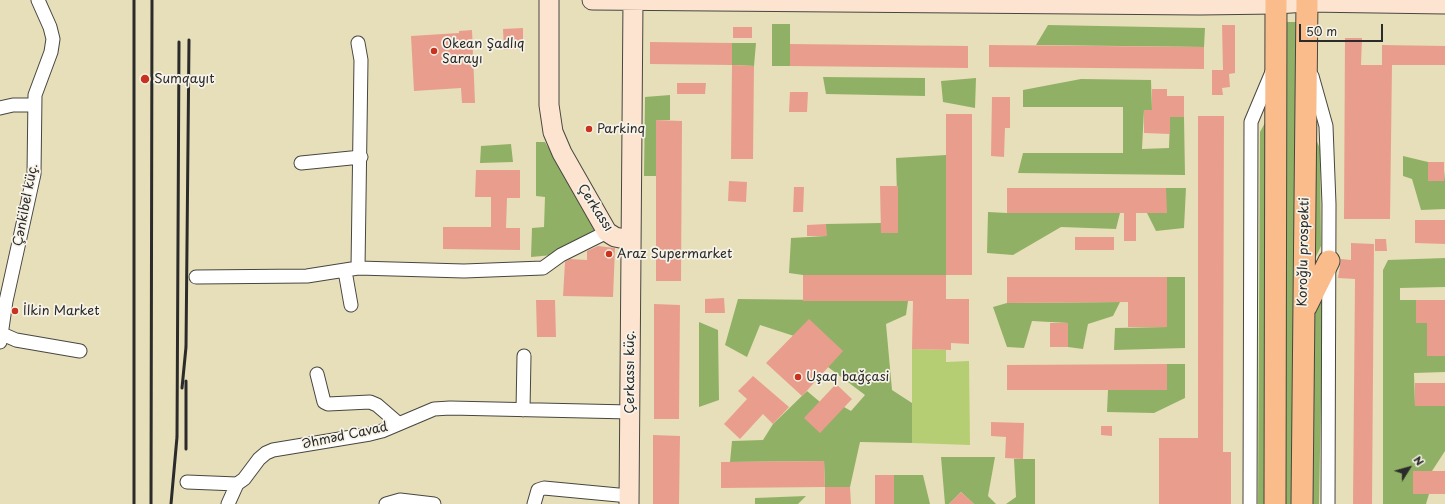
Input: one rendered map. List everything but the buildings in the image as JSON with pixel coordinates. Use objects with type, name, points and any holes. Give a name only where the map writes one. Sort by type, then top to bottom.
[{"type":"main road","name":"Koroğlu prospekti","points":[[1302,504],[1307,1]]},
{"type":"main road","points":[[1275,504],[1276,2]]},
{"type":"main road","points":[[1304,312],[1329,261]]},
{"type":"street","name":"Çənkibel küç.","points":[[0,336],[6,301],[34,174],[35,95],[51,52],[53,39],[50,27],[38,0]]},
{"type":"street","name":"Çerkassı","points":[[549,0],[549,105],[552,127],[562,153],[607,232],[615,237],[630,240],[633,1]]},
{"type":"street","points":[[592,0],[1307,1],[1445,4]]},
{"type":"street","points":[[358,43],[361,60],[361,157],[358,268]]},
{"type":"street","points":[[1307,60],[1326,126],[1329,261],[1328,504]]},
{"type":"street","points":[[1250,504],[1251,122],[1276,63]]},
{"type":"street","points":[[0,108],[13,105],[34,105]]},
{"type":"street","points":[[301,163],[361,157]]},
{"type":"street","points":[[196,277],[307,276],[358,268],[464,271],[543,268],[561,256],[607,232]]},
{"type":"street","name":"Çerkassı küç.","points":[[629,500],[630,240]]},
{"type":"street","points":[[345,271],[351,305]]},
{"type":"street","points":[[0,336],[80,351]]},
{"type":"street","points":[[523,410],[524,356]]},
{"type":"street","points":[[317,374],[324,402],[328,404],[370,402],[382,408],[399,424]]},
{"type":"street","name":"Əhməd Cavad","points":[[228,504],[237,484],[244,479],[259,459],[266,453],[273,450],[370,434],[399,424],[434,409],[450,408],[630,412]]},
{"type":"street","points":[[187,482],[237,484]]},
{"type":"street","points":[[534,504],[538,490],[544,488],[629,500]]},
{"type":"street","points":[[386,504],[400,500],[434,504]]},
{"type":"green space","points":[[1287,22],[1296,22],[1292,504],[1284,504]]},
{"type":"green space","points":[[772,24],[790,24],[790,66],[772,66]]},
{"type":"green space","points":[[1048,25],[1205,28],[1204,47],[1036,45]]},
{"type":"green space","points":[[732,43],[756,43],[754,66],[732,65]]},
{"type":"green space","points":[[823,77],[925,78],[925,96],[826,94]]},
{"type":"green space","points":[[976,78],[975,108],[943,102],[941,81]]},
{"type":"green space","points":[[1081,79],[1151,80],[1152,110],[1144,110],[1142,149],[1169,148],[1170,117],[1184,117],[1185,175],[1018,173],[1023,153],[1123,153],[1123,107],[1023,107],[1023,90]]},
{"type":"green space","points":[[670,95],[670,120],[656,120],[656,176],[644,176],[645,97]]},
{"type":"green space","points":[[1267,119],[1266,504],[1258,504],[1260,132]]},
{"type":"green space","points":[[1313,131],[1320,149],[1321,246],[1312,265]]},
{"type":"green space","points":[[536,142],[545,142],[597,230],[553,255],[531,257],[532,228],[544,227],[545,197],[536,196]]},
{"type":"green space","points":[[511,144],[513,162],[480,163],[481,146]]},
{"type":"green space","points":[[946,155],[946,275],[803,275],[789,273],[791,238],[826,236],[826,224],[881,223],[881,233],[898,233],[896,158]]},
{"type":"green space","points":[[1403,156],[1428,162],[1428,181],[1444,181],[1445,170],[1445,209],[1421,210],[1412,179],[1403,176]]},
{"type":"green space","points":[[1166,188],[1186,188],[1184,228],[1156,231],[1147,213],[1166,213]]},
{"type":"green space","points":[[988,212],[1120,213],[1116,229],[1061,227],[1013,255],[987,253]]},
{"type":"green space","points":[[1445,258],[1445,287],[1400,288],[1400,300],[1416,300],[1416,323],[1445,323],[1427,339],[1427,356],[1445,356],[1445,372],[1414,373],[1415,406],[1445,406],[1445,451],[1432,471],[1413,471],[1413,494],[1429,494],[1426,504],[1383,504],[1383,270],[1388,260]]},
{"type":"green space","points":[[1167,277],[1185,277],[1185,348],[1114,350],[1115,328],[1167,327]]},
{"type":"green space","points":[[1323,294],[1319,504],[1309,504],[1311,318]]},
{"type":"green space","points":[[738,299],[908,301],[906,315],[886,324],[892,390],[912,403],[912,443],[860,442],[850,487],[825,487],[824,461],[730,462],[732,441],[763,440],[773,424],[807,391],[820,402],[844,407],[851,411],[865,395],[828,367],[794,336],[760,325],[747,357],[725,345]]},
{"type":"green space","points":[[1120,302],[1113,316],[1088,324],[1083,349],[1068,347],[1068,323],[1032,321],[1024,348],[1007,347],[993,307],[1007,303]]},
{"type":"green space","points":[[699,322],[718,330],[719,400],[699,407]]},
{"type":"green space","points":[[912,349],[946,350],[946,362],[969,361],[970,445],[912,443]]},
{"type":"green space","points":[[1167,364],[1185,364],[1185,398],[1154,413],[1107,412],[1108,390],[1167,390]]},
{"type":"green space","points":[[941,457],[995,457],[988,496],[996,504],[974,504],[961,492],[949,504],[945,504]]},
{"type":"green space","points":[[1014,459],[1035,459],[1035,504],[1006,504],[1016,497]]},
{"type":"green space","points":[[894,475],[923,475],[930,504],[894,504]]},
{"type":"green space","points":[[806,496],[798,504],[755,504],[755,498]]},
{"type":"railway","points":[[134,0],[134,504]]},
{"type":"railway","points":[[151,504],[152,0]]},
{"type":"railway","points":[[182,388],[186,347],[189,40]]},
{"type":"railway","points":[[171,504],[177,437],[179,42]]},
{"type":"railway","points":[[186,381],[186,449]]},
{"type":"place","name":"Okean Şadlıq Sarayı","points":[[434,51]]},
{"type":"place","name":"Sumqayıt","points":[[145,79]]},
{"type":"place","name":"Parkinq","points":[[589,129]]},
{"type":"place","name":"Araz Supermarket","points":[[609,254]]},
{"type":"place","name":"İlkin Market","points":[[15,311]]},
{"type":"place","name":"Uşaq bağçasi","points":[[798,377]]}]
